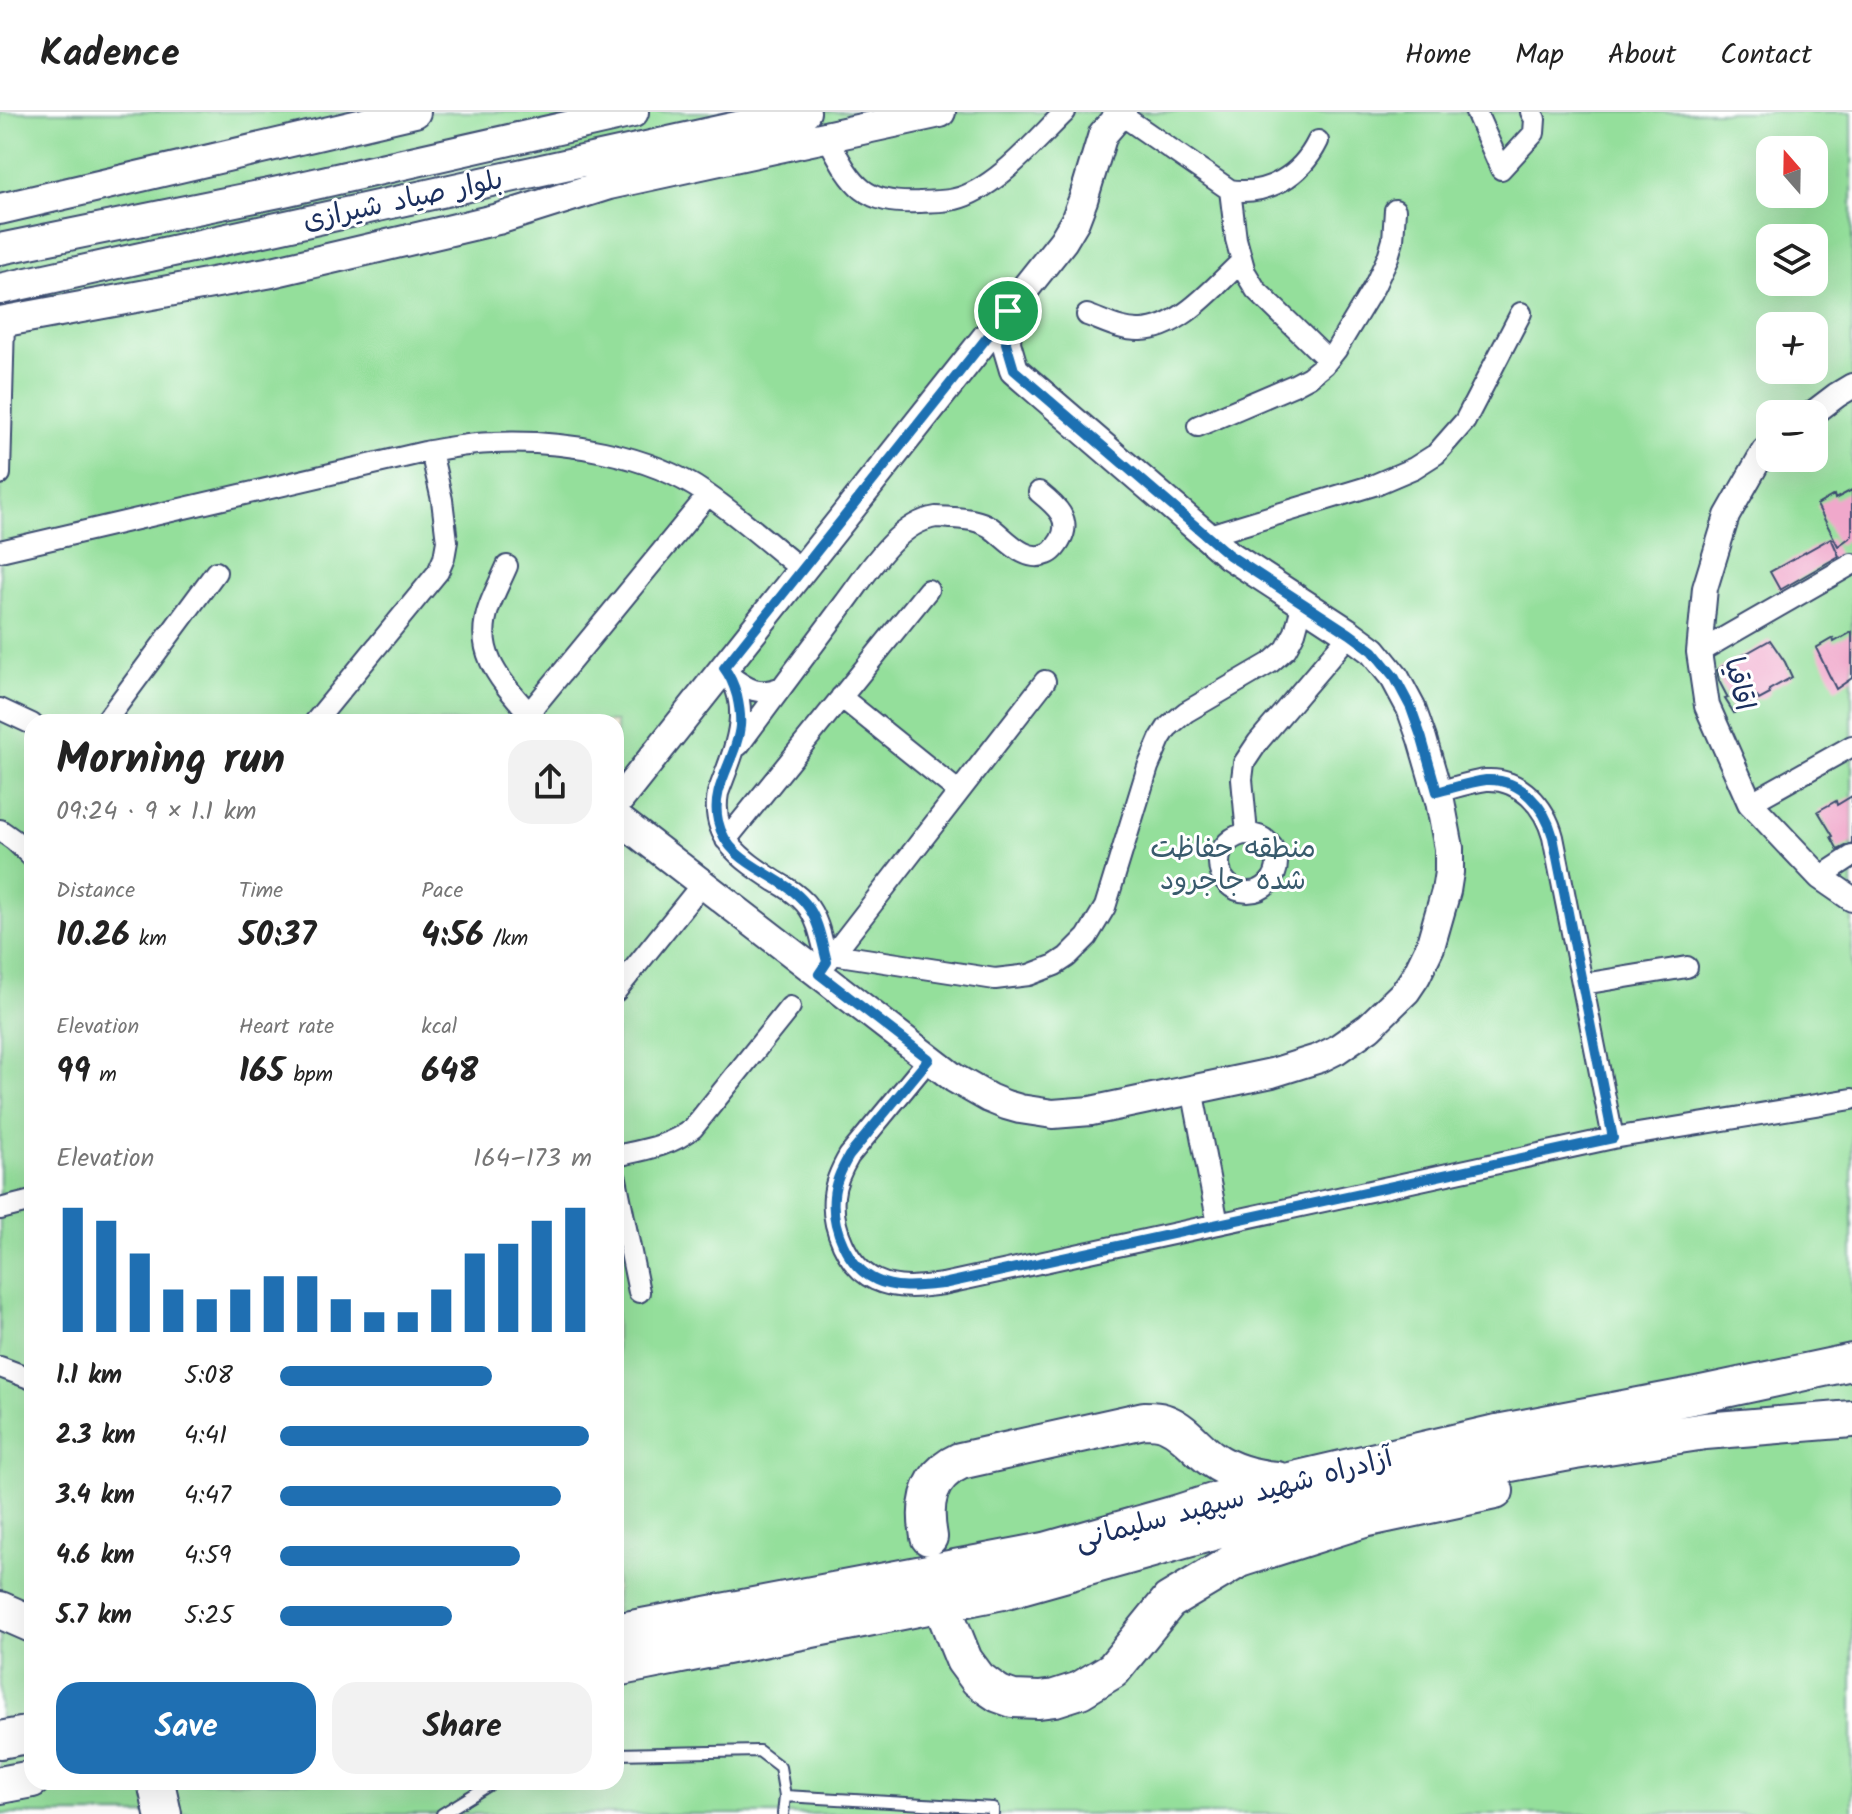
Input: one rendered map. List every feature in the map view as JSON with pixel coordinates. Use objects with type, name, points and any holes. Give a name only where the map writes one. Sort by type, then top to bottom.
[{"type":"highway","name":"آزادراه شهید سپهبد سلیمانی","points":[[624,1630],[1045,1551],[1247,1491],[1492,1434],[1852,1362]]},
{"type":"highway","name":"آزادراه شهید سپهبد سلیمانی","points":[[624,1666],[1003,1591],[1351,1493],[1575,1451],[1705,1431],[1852,1419]]},
{"type":"highway","points":[[929,1537],[926,1508],[929,1496],[941,1472],[950,1466],[960,1461],[1144,1420],[1170,1424],[1210,1457],[1233,1471],[1257,1478],[1291,1481]]},
{"type":"highway","points":[[945,1613],[964,1660],[978,1679],[999,1694],[1013,1699],[1055,1698],[1080,1690],[1113,1670],[1169,1601],[1239,1559],[1364,1519],[1501,1489],[1548,1470],[1575,1451]]},
{"type":"highway","points":[[0,1610],[24,1620]]},
{"type":"highway","points":[[0,1740],[24,1736]]},
{"type":"highway","points":[[0,1785],[24,1780]]},
{"type":"highway","points":[[158,1790],[163,1814]]},
{"type":"main road","points":[[0,209],[415,112]]},
{"type":"main road","name":"بلوار صیاد شیرازی","points":[[0,249],[279,192],[633,112]]},
{"type":"main road","points":[[2,322],[272,272],[498,219],[807,127],[940,112]]},
{"type":"main road","points":[[624,794],[727,672],[802,570],[1063,241],[1075,221],[1111,118]]},
{"type":"main road","name":"بلوار صیاد شیرازی","points":[[0,289],[285,227],[807,127]]},
{"type":"main road","points":[[272,272],[285,227],[279,192]]},
{"type":"main road","points":[[1008,311],[1006,343],[1014,370]]},
{"type":"main road","points":[[624,823],[702,884],[826,963],[929,1059],[954,1078],[989,1098],[1020,1109],[1053,1114],[1091,1111],[1272,1073],[1336,1050],[1369,1027],[1406,991],[1430,947],[1446,891],[1448,835],[1422,739],[1403,691],[1385,664],[1350,634],[1241,564],[1014,370],[982,366],[954,378]]},
{"type":"street","points":[[807,127],[868,195],[905,202],[953,200],[981,189],[997,178],[1065,112]]},
{"type":"street","points":[[1476,112],[1501,169],[1534,133],[1535,119],[1531,112]]},
{"type":"street","points":[[1111,118],[1229,190],[1245,192],[1258,190],[1290,176],[1311,157],[1318,141]]},
{"type":"street","points":[[1229,190],[1241,262],[1256,290],[1328,360]]},
{"type":"street","points":[[1198,426],[1301,381],[1328,360],[1382,271],[1393,240],[1395,210]]},
{"type":"street","points":[[1087,315],[1125,329],[1156,328],[1173,322],[1186,312],[1241,262]]},
{"type":"street","points":[[1206,536],[1374,485],[1414,468],[1436,454],[1465,421],[1521,313]]},
{"type":"street","points":[[0,474],[2,322]]},
{"type":"street","points":[[1828,402],[1852,386]]},
{"type":"street","points":[[0,551],[431,451],[493,443],[550,445],[608,453],[656,467],[708,495],[802,570]]},
{"type":"street","points":[[322,714],[429,586],[444,558],[447,541],[431,451]]},
{"type":"street","name":"اقاقیا","points":[[1756,465],[1727,516],[1705,588],[1699,652],[1707,706],[1750,803],[1820,877],[1852,899]]},
{"type":"street","points":[[732,755],[885,550],[906,531],[938,517],[978,521],[1027,555],[1045,556],[1052,552],[1062,537],[1065,521],[1057,507],[1039,492]]},
{"type":"street","points":[[535,714],[708,495]]},
{"type":"street","points":[[1699,652],[1852,564]]},
{"type":"street","points":[[507,566],[489,608],[484,638],[494,671],[529,714]]},
{"type":"street","points":[[111,714],[216,572]]},
{"type":"street","points":[[726,840],[928,590]]},
{"type":"street","points":[[826,963],[995,979],[1043,971],[1067,957],[1087,937],[1105,907],[1148,767],[1167,728],[1186,712],[1279,656],[1292,641],[1303,603]]},
{"type":"street","points":[[1247,834],[1242,779],[1244,763],[1258,742],[1350,634]]},
{"type":"street","points":[[727,672],[752,690],[771,691],[782,687]]},
{"type":"street","points":[[727,672],[739,704],[740,727],[718,793],[718,824],[726,840],[749,865],[795,893],[804,902],[820,932],[826,963]]},
{"type":"street","points":[[826,963],[1045,681]]},
{"type":"street","points":[[841,697],[959,792]]},
{"type":"street","points":[[0,709],[24,720]]},
{"type":"street","points":[[1750,803],[1852,746]]},
{"type":"street","points":[[1437,792],[1484,780],[1494,781],[1516,787],[1545,815],[1553,837],[1613,1138]]},
{"type":"street","points":[[0,830],[24,849]]},
{"type":"street","points":[[1820,877],[1852,856]]},
{"type":"street","points":[[624,981],[702,884]]},
{"type":"street","points":[[1583,984],[1687,967]]},
{"type":"street","points":[[624,1154],[669,1143],[693,1128],[790,1007]]},
{"type":"street","points":[[929,1059],[849,1156],[837,1181],[834,1206],[839,1234],[851,1257],[873,1279],[897,1286],[943,1284],[1613,1138],[1852,1099]]},
{"type":"street","points":[[1192,1089],[1218,1224]]},
{"type":"street","points":[[0,1209],[24,1203]]},
{"type":"street","points":[[624,1218],[639,1292]]},
{"type":"street","points":[[0,1367],[24,1376]]},
{"type":"lane","points":[[624,1754],[759,1751],[780,1767],[785,1796],[783,1814]]},
{"type":"lane","points":[[442,1814],[481,1790]]},
{"type":"lane","points":[[785,1796],[993,1808],[993,1814]]},
{"type":"green space","name":"منطقه حفاظت شده جاجرود","points":[[0,112],[1852,112],[1852,1814],[0,1814]]},
{"type":"building","points":[[1852,490],[1852,536],[1838,546],[1817,505],[1834,495],[1835,499]]},
{"type":"building","points":[[1831,538],[1839,556],[1780,590],[1770,572]]},
{"type":"building","points":[[1852,632],[1852,678],[1836,689],[1816,648]]},
{"type":"building","points":[[1770,640],[1792,677],[1769,690],[1770,694],[1759,700],[1757,697],[1734,713],[1725,699],[1728,698],[1717,670]]},
{"type":"building","points":[[1852,796],[1852,843],[1838,850],[1818,811]]},
{"type":"route","points":[[1008,311],[1006,343],[1014,370],[1229,555],[1362,642],[1385,664],[1411,708],[1437,792],[1484,780],[1494,781],[1516,787],[1539,806],[1553,837],[1613,1138],[943,1284],[912,1287],[884,1283],[873,1279],[851,1257],[839,1234],[834,1206],[834,1194],[842,1168],[929,1059],[819,974],[827,962],[820,932],[804,902],[795,893],[749,865],[722,833],[716,803],[740,727],[739,704],[733,683],[724,668],[1008,311]]}]
